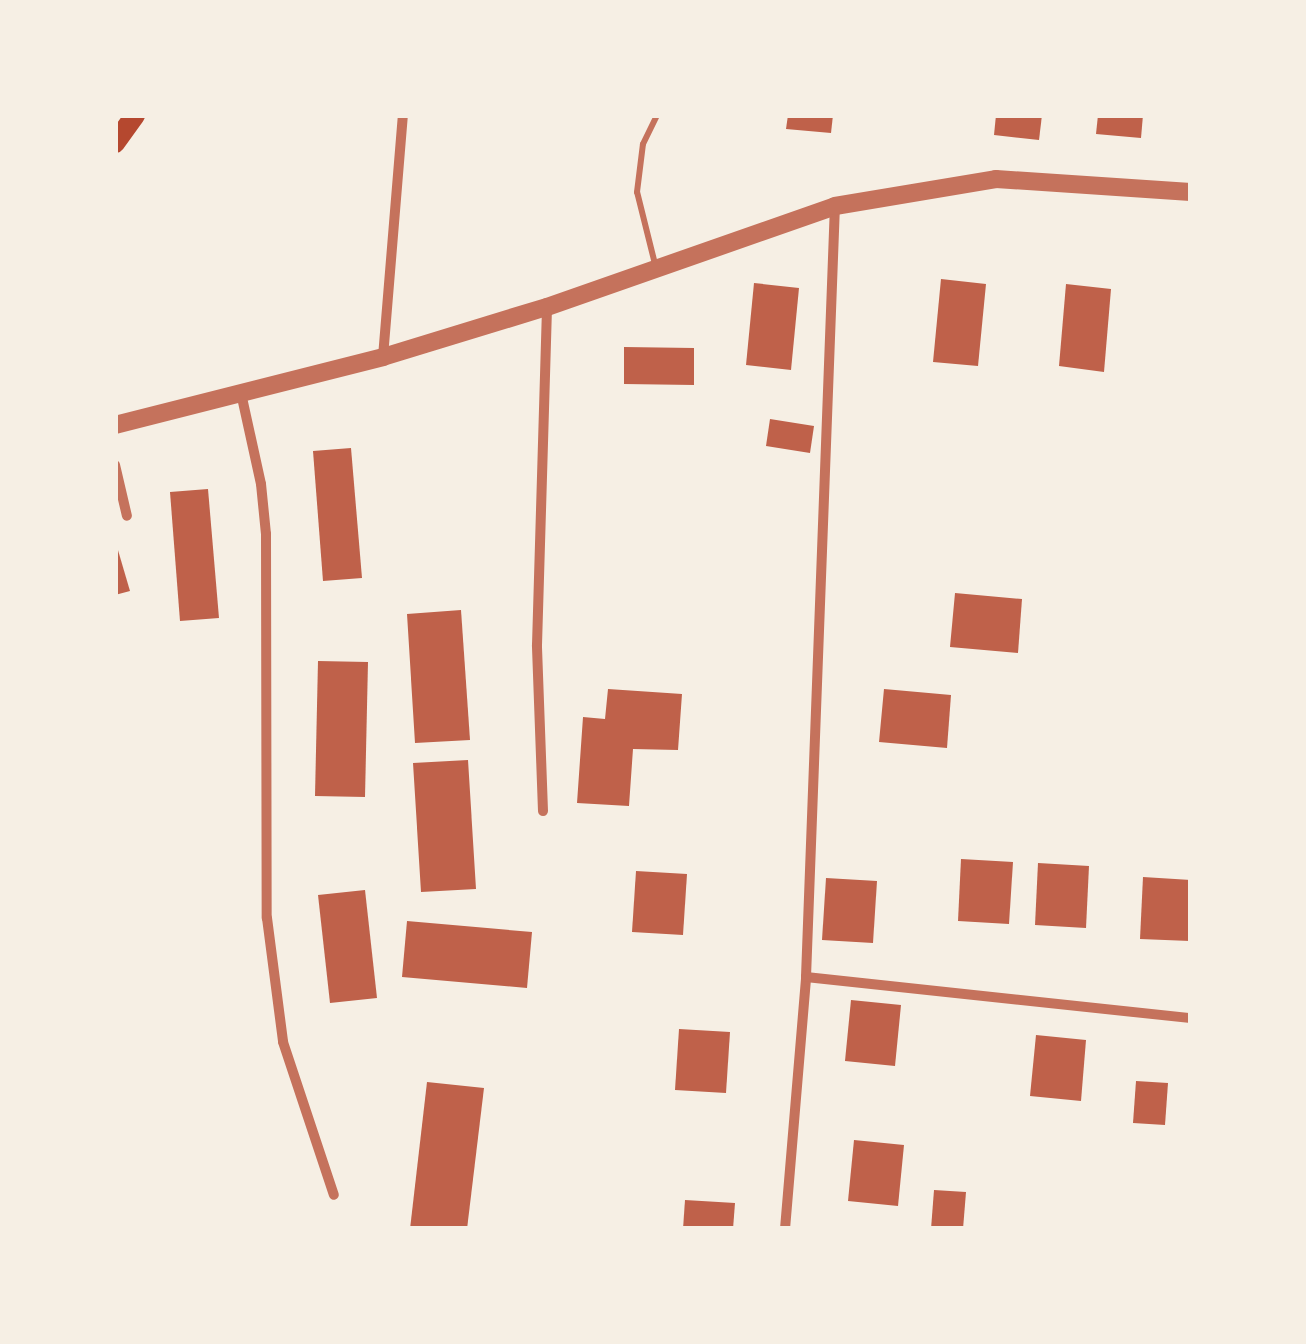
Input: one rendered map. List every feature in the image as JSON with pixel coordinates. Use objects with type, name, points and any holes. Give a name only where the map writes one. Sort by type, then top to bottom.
[{"type":"main road","points":[[115,143],[135,115]]},
{"type":"street","points":[[383,357],[403,115]]},
{"type":"street","points":[[115,425],[383,357],[547,307],[836,206],[996,179],[1191,192]]},
{"type":"street","points":[[785,1229],[806,976],[836,206]]},
{"type":"street","points":[[543,811],[538,645],[547,307]]},
{"type":"street","points":[[240,393],[261,484],[266,534],[267,918],[283,1042],[334,1195]]},
{"type":"street","points":[[115,465],[127,516]]},
{"type":"street","points":[[806,976],[1191,1018]]},
{"type":"lane","points":[[656,270],[637,192],[643,144],[657,115]]},
{"type":"building","points":[[788,115],[833,115],[831,133],[786,129]]},
{"type":"building","points":[[996,115],[1042,115],[1039,140],[994,135]]},
{"type":"building","points":[[1098,115],[1143,115],[1141,138],[1096,134]]},
{"type":"building","points":[[941,279],[986,284],[978,366],[933,362]]},
{"type":"building","points":[[754,283],[799,288],[791,370],[746,365]]},
{"type":"building","points":[[1066,284],[1111,289],[1104,372],[1059,366]]},
{"type":"building","points":[[624,347],[694,348],[694,385],[624,384]]},
{"type":"building","points":[[770,419],[814,426],[810,453],[766,446]]},
{"type":"building","points":[[351,448],[362,578],[323,581],[313,451]]},
{"type":"building","points":[[208,489],[219,618],[180,621],[170,492]]},
{"type":"building","points":[[115,540],[130,591],[115,595]]},
{"type":"building","points":[[955,593],[1022,599],[1018,653],[950,647]]},
{"type":"building","points":[[461,610],[470,740],[415,743],[407,614]]},
{"type":"building","points":[[318,661],[368,662],[365,797],[315,796]]},
{"type":"building","points":[[608,689],[682,694],[678,750],[633,749],[629,806],[577,803],[583,717],[605,719]]},
{"type":"building","points":[[884,689],[951,695],[947,748],[879,742]]},
{"type":"building","points":[[468,760],[476,889],[421,892],[413,763]]},
{"type":"building","points":[[961,859],[1013,862],[1009,924],[958,921]]},
{"type":"building","points":[[1038,863],[1089,866],[1086,928],[1035,925]]},
{"type":"building","points":[[636,871],[687,874],[683,935],[632,932]]},
{"type":"building","points":[[1143,877],[1191,880],[1190,941],[1140,939]]},
{"type":"building","points":[[826,878],[877,881],[873,943],[822,940]]},
{"type":"building","points":[[365,890],[377,998],[330,1003],[318,895]]},
{"type":"building","points":[[407,921],[532,932],[527,988],[402,977]]},
{"type":"building","points":[[851,1000],[901,1005],[895,1066],[845,1061]]},
{"type":"building","points":[[679,1029],[730,1032],[726,1093],[675,1090]]},
{"type":"building","points":[[1036,1035],[1086,1040],[1081,1101],[1030,1096]]},
{"type":"building","points":[[1136,1081],[1168,1083],[1165,1125],[1133,1123]]},
{"type":"building","points":[[427,1082],[484,1088],[467,1229],[410,1229]]},
{"type":"building","points":[[854,1140],[904,1145],[898,1206],[848,1201]]},
{"type":"building","points":[[934,1190],[966,1192],[963,1229],[931,1229]]},
{"type":"building","points":[[685,1200],[735,1203],[733,1229],[683,1229]]}]
